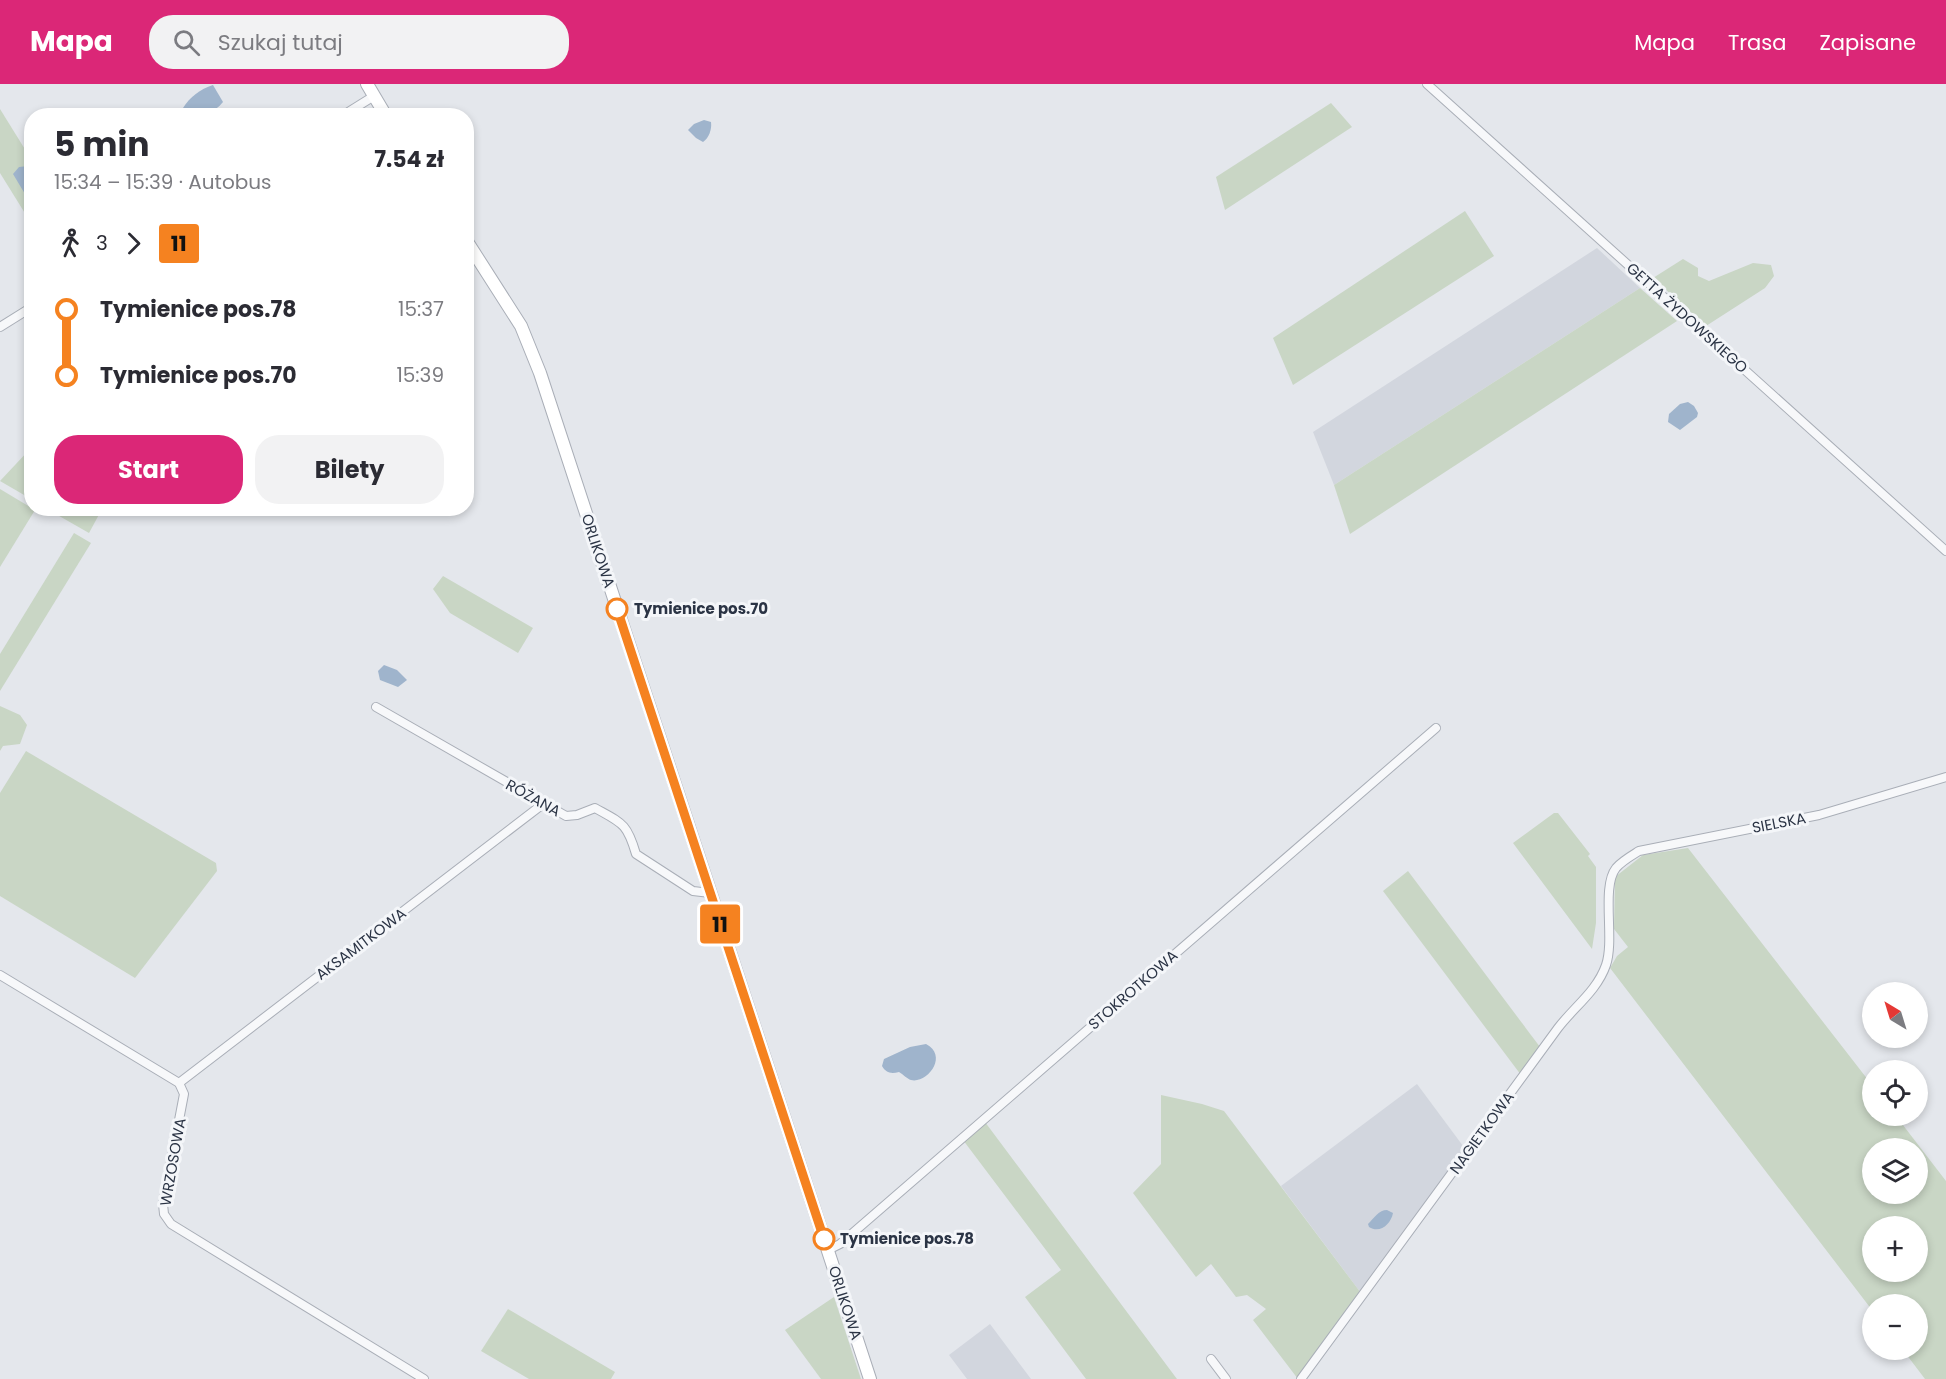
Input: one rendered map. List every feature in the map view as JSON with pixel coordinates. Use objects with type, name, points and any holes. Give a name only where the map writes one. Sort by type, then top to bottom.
[{"type":"street","points":[[367,84],[381,108]]},
{"type":"street","name":"GETTA ŻYDOWSKIEGO","points":[[1427,84],[1946,551]]},
{"type":"street","points":[[355,108],[374,96]]},
{"type":"street","name":"ORLIKOWA","points":[[474,253],[520,326],[540,373],[870,1379]]},
{"type":"street","points":[[0,327],[24,312]]},
{"type":"street","name":"RÓŻANA","points":[[376,707],[566,816],[577,815],[595,808],[621,823],[630,832],[636,854],[693,891],[710,893]]},
{"type":"street","name":"STOKROTKOWA","points":[[828,1250],[848,1236],[1436,728]]},
{"type":"street","name":"SIELSKA","points":[[1615,870],[1639,851],[1819,815],[1946,777]]},
{"type":"street","name":"AKSAMITKOWA","points":[[178,1083],[543,804]]},
{"type":"street","name":"NAGIETKOWA","points":[[1301,1379],[1558,1028],[1598,982],[1609,950],[1611,880],[1615,870]]},
{"type":"street","points":[[0,975],[178,1083]]},
{"type":"street","name":"WRZOSOWA","points":[[178,1083],[184,1094],[163,1204],[164,1214],[171,1224],[424,1379]]},
{"type":"street","points":[[1211,1359],[1226,1379]]},
{"type":"shaded area","points":[[1597,248],[1640,288],[1334,485],[1313,432]]},
{"type":"shaded area","points":[[1417,1084],[1466,1150],[1361,1293],[1281,1186]]},
{"type":"shaded area","points":[[990,1324],[1031,1379],[967,1379],[949,1355]]},
{"type":"green space","points":[[1331,103],[1352,127],[1225,210],[1216,177]]},
{"type":"green space","points":[[0,109],[24,148],[24,212],[0,173]]},
{"type":"green space","points":[[1465,211],[1494,256],[1293,385],[1273,338]]},
{"type":"green space","points":[[1683,259],[1698,268],[1698,276],[1709,281],[1753,263],[1771,265],[1774,276],[1765,288],[1706,326],[1653,278]]},
{"type":"green space","points":[[1640,288],[1677,321],[1350,534],[1334,485]]},
{"type":"green space","points":[[24,455],[24,495],[0,481]]},
{"type":"green space","points":[[0,489],[24,503],[24,516],[31,516],[0,567]]},
{"type":"green space","points":[[59,516],[98,516],[89,533]]},
{"type":"green space","points":[[74,533],[91,543],[0,691],[0,654]]},
{"type":"green space","points":[[443,576],[533,628],[518,653],[450,613],[433,589]]},
{"type":"green space","points":[[0,706],[20,715],[27,725],[20,744],[3,746],[0,751]]},
{"type":"green space","points":[[26,751],[216,863],[217,871],[135,978],[0,896],[0,793]]},
{"type":"green space","points":[[1554,813],[1558,813],[1590,854],[1588,856],[1596,867],[1596,923],[1592,949],[1513,843]]},
{"type":"green space","points":[[1688,848],[1862,1072],[1862,1126],[1904,1126],[1913,1138],[1862,1138],[1862,1204],[1928,1204],[1928,1158],[1946,1181],[1946,1379],[1925,1379],[1911,1360],[1928,1360],[1928,1294],[1862,1294],[1862,1297],[1610,968],[1617,956],[1628,947],[1614,929],[1615,877],[1643,855]]},
{"type":"green space","points":[[1408,871],[1540,1047],[1521,1075],[1383,891]]},
{"type":"green space","points":[[1161,1095],[1224,1111],[1361,1293],[1298,1379],[1253,1320],[1266,1309],[1247,1295],[1236,1297],[1211,1264],[1196,1277],[1133,1193],[1161,1164]]},
{"type":"green space","points":[[985,1122],[1177,1379],[1086,1379],[1025,1297],[1061,1270],[963,1140]]},
{"type":"green space","points":[[834,1297],[861,1379],[821,1379],[785,1330]]},
{"type":"green space","points":[[508,1309],[615,1372],[611,1379],[529,1379],[481,1351]]},
{"type":"water","points":[[213,85],[223,102],[217,108],[183,108],[200,91]]},
{"type":"water","points":[[704,120],[711,122],[711,125],[708,136],[703,142],[688,130],[694,124]]},
{"type":"water","points":[[24,166],[24,192],[13,174],[19,167]]},
{"type":"water","points":[[1688,402],[1694,406],[1698,413],[1697,417],[1680,430],[1668,422],[1669,414],[1680,404]]},
{"type":"water","points":[[384,665],[397,670],[407,680],[398,687],[380,680],[378,671]]},
{"type":"water","points":[[926,1044],[933,1049],[936,1062],[929,1074],[923,1078],[911,1080],[899,1072],[887,1072],[882,1066],[884,1059],[910,1047]]},
{"type":"water","points":[[1387,1210],[1393,1213],[1384,1227],[1373,1229],[1369,1227],[1368,1224],[1377,1215]]},
{"type":"bus line","name":"11","points":[[617,609],[824,1239]]},
{"type":"place","name":"Tymienice pos.70","points":[[617,609]]},
{"type":"place","name":"Tymienice pos.78","points":[[824,1239]]}]
